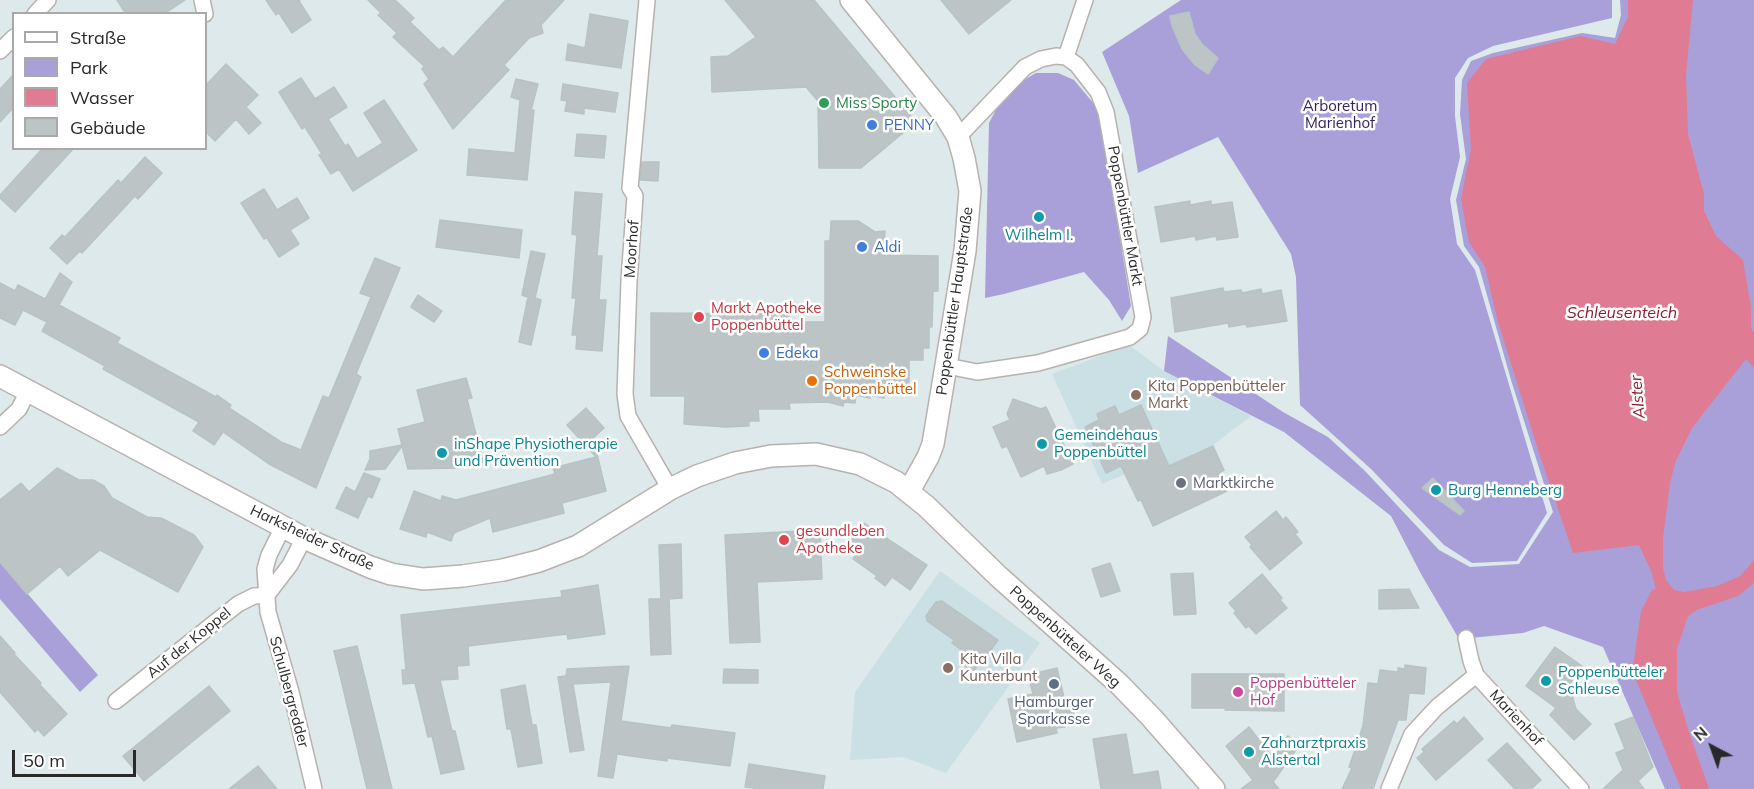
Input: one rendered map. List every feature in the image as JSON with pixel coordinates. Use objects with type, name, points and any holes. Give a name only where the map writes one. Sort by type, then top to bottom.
[{"type":"main road","name":"Poppenbüttler Hauptstraße","points":[[851,0],[946,117],[958,137],[970,191],[965,251],[933,444],[909,491]]},
{"type":"main road","name":"Harksheider Straße","points":[[0,376],[304,538],[367,566],[391,574],[423,579],[503,570],[539,561],[578,546],[670,489],[697,476],[735,463],[771,456],[816,454],[860,464],[881,473],[909,491]]},
{"type":"main road","name":"Poppenbütteler Weg","points":[[909,491],[1029,605],[1119,684],[1160,726],[1214,789]]},
{"type":"street","points":[[38,12],[48,0]]},
{"type":"street","name":"Moorhof","points":[[647,0],[630,188],[635,196],[625,394],[628,416],[670,489]]},
{"type":"street","points":[[958,137],[1025,67],[1041,59],[1066,57],[1085,0]]},
{"type":"street","points":[[0,51],[12,39]]},
{"type":"street","name":"Poppenbüttler Markt","points":[[947,366],[977,372],[1038,363],[1130,337],[1140,329],[1143,317],[1106,112],[1090,80],[1077,65],[1066,57]]},
{"type":"street","points":[[0,428],[19,409],[28,391]]},
{"type":"street","name":"Schulbergredder","points":[[283,527],[269,555],[265,569],[268,612],[291,692],[314,789]]},
{"type":"street","points":[[267,595],[290,566],[304,538]]},
{"type":"street","name":"Auf der Koppel","points":[[116,701],[238,604],[254,596],[267,595]]},
{"type":"street","name":"Marienhof","points":[[1466,639],[1476,675],[1581,789]]},
{"type":"street","points":[[1389,789],[1413,734],[1437,707],[1476,675]]},
{"type":"shaded area","name":"Kita Poppenbütteler Markt","points":[[1129,345],[1164,371],[1251,416],[1213,445],[1145,477],[1125,474],[1102,484],[1052,374]]},
{"type":"shaded area","name":"Kita Villa Kunterbunt","points":[[940,571],[1040,643],[946,773],[904,757],[850,760],[855,692]]},
{"type":"green space","name":"Arboretum Marienhof","points":[[1181,0],[1612,0],[1612,18],[1493,46],[1468,58],[1455,78],[1455,116],[1460,157],[1450,199],[1457,244],[1475,270],[1547,513],[1517,561],[1472,563],[1444,545],[1371,469],[1300,405],[1296,277],[1291,254],[1218,137],[1138,173],[1129,116],[1102,52]]},
{"type":"green space","points":[[1620,0],[1754,0],[1754,789],[1665,789],[1603,647],[1544,626],[1523,633],[1459,639],[1421,574],[1391,516],[1284,432],[1164,371],[1168,336],[1283,412],[1328,437],[1365,471],[1439,550],[1470,567],[1519,564],[1553,512],[1511,380],[1479,267],[1464,246],[1456,200],[1466,159],[1460,114],[1462,80],[1471,61],[1493,53],[1582,33],[1615,38],[1621,15]]},
{"type":"green space","points":[[1036,73],[1058,73],[1074,80],[1099,110],[1131,306],[1122,321],[1109,300],[1084,272],[985,298],[989,123],[1003,96],[1017,84]]},
{"type":"green space","points":[[0,562],[98,675],[80,692],[0,599]]},
{"type":"water","name":"Schleusenteich","points":[[1628,0],[1693,0],[1686,75],[1688,134],[1704,194],[1704,211],[1716,236],[1743,260],[1751,307],[1751,328],[1754,333],[1754,368],[1746,359],[1692,428],[1675,463],[1663,538],[1663,568],[1666,580],[1674,590],[1684,592],[1717,586],[1740,576],[1754,560],[1754,583],[1738,596],[1697,610],[1688,616],[1677,649],[1677,692],[1709,789],[1681,789],[1633,670],[1641,611],[1652,590],[1656,589],[1651,571],[1639,545],[1573,553],[1498,322],[1485,267],[1469,242],[1461,199],[1471,149],[1467,83],[1486,59],[1580,36],[1615,44],[1628,17]]},
{"type":"building","points":[[117,0],[185,0],[167,12],[125,12]]},
{"type":"building","points":[[266,0],[300,0],[311,20],[292,33],[279,13],[276,15]]},
{"type":"building","points":[[368,0],[395,0],[414,18],[410,22],[439,50],[443,47],[453,57],[506,0],[564,0],[541,25],[543,33],[529,38],[504,65],[509,70],[453,129],[424,84],[429,79],[422,69],[424,66],[393,37],[397,33],[378,15],[381,13]]},
{"type":"building","points":[[725,0],[814,0],[916,122],[861,168],[819,168],[818,101],[806,87],[712,92],[711,57],[728,56],[756,37]]},
{"type":"building","points":[[941,0],[1011,0],[969,34]]},
{"type":"building","points":[[1189,12],[1195,34],[1202,44],[1218,58],[1208,74],[1195,65],[1182,49],[1172,26],[1170,16]]},
{"type":"building","points":[[590,14],[628,21],[621,68],[566,60],[568,44],[585,48]]},
{"type":"building","points":[[226,64],[258,95],[246,107],[261,123],[249,134],[236,119],[215,141],[207,133],[207,84]]},
{"type":"building","points":[[12,76],[12,109],[0,122],[0,89]]},
{"type":"building","points":[[301,78],[315,99],[334,87],[347,107],[328,119],[345,146],[348,144],[357,159],[383,143],[364,113],[384,100],[417,150],[353,191],[339,169],[331,174],[319,155],[322,154],[305,127],[302,129],[279,92]]},
{"type":"building","points":[[516,79],[538,84],[531,110],[534,110],[527,180],[467,175],[469,149],[515,153],[520,100],[511,97]]},
{"type":"building","points":[[563,84],[618,93],[615,112],[584,108],[584,114],[565,111],[567,101],[561,100]]},
{"type":"building","points":[[577,134],[606,136],[604,158],[575,156]]},
{"type":"building","points":[[41,150],[72,150],[15,212],[0,198],[0,195]]},
{"type":"building","points":[[145,157],[162,173],[138,199],[135,196],[82,253],[80,251],[67,264],[50,248],[62,235],[65,237],[118,180],[121,183]]},
{"type":"building","points":[[642,162],[659,162],[658,181],[640,180]]},
{"type":"building","points":[[264,189],[277,210],[297,198],[309,218],[290,230],[299,244],[279,257],[267,238],[264,239],[241,203]]},
{"type":"building","points":[[575,192],[602,194],[597,256],[602,256],[599,300],[606,300],[602,351],[576,349],[577,335],[572,335],[576,298],[572,298],[577,235],[572,234]]},
{"type":"building","points":[[1190,201],[1190,205],[1211,201],[1211,205],[1232,202],[1238,237],[1217,240],[1216,236],[1196,240],[1195,236],[1161,242],[1155,207]]},
{"type":"building","points":[[440,220],[522,230],[519,258],[436,247]]},
{"type":"building","points":[[831,221],[858,221],[875,232],[885,231],[884,255],[938,256],[938,291],[933,291],[929,348],[923,348],[923,360],[909,360],[909,395],[884,394],[884,398],[870,395],[870,398],[856,395],[855,403],[844,402],[843,406],[828,402],[789,403],[790,409],[758,409],[759,421],[749,421],[749,426],[725,427],[684,424],[685,396],[651,396],[651,313],[789,314],[789,322],[825,322],[825,241],[830,241]]},
{"type":"building","points":[[531,251],[545,254],[535,298],[541,300],[531,345],[519,342],[528,297],[522,295]]},
{"type":"building","points":[[375,258],[400,268],[356,374],[361,377],[316,488],[269,464],[223,432],[214,445],[193,431],[199,422],[103,369],[105,366],[42,331],[47,322],[23,310],[15,325],[0,318],[0,283],[15,291],[18,285],[45,299],[60,273],[72,282],[59,305],[120,338],[117,343],[216,397],[217,395],[231,405],[229,408],[281,442],[301,450],[323,396],[329,398],[371,297],[360,293]]},
{"type":"building","points":[[1223,288],[1224,292],[1241,290],[1242,293],[1261,289],[1262,294],[1281,290],[1287,321],[1247,327],[1246,324],[1229,327],[1228,323],[1175,332],[1171,298]]},
{"type":"building","points":[[418,295],[442,311],[434,322],[411,307]]},
{"type":"building","points":[[466,378],[472,398],[467,399],[483,462],[458,468],[408,469],[402,446],[385,469],[365,470],[370,459],[370,451],[402,445],[398,429],[425,422],[417,390]]},
{"type":"building","name":"Gemeindehaus Poppenbüttel","points":[[1013,399],[1041,409],[1046,407],[1073,464],[1047,474],[1044,466],[1021,477],[1007,446],[1002,448],[993,427],[1010,420],[1007,414]]},
{"type":"building","points":[[1141,405],[1169,466],[1213,446],[1224,470],[1219,473],[1227,491],[1153,526],[1121,466],[1106,473],[1085,427],[1099,420],[1097,414],[1115,406],[1119,415]]},
{"type":"building","points":[[586,408],[604,428],[593,438],[606,491],[562,503],[564,513],[493,532],[490,518],[454,533],[451,541],[427,532],[426,537],[400,529],[414,491],[441,501],[442,496],[456,500],[555,474],[553,468],[596,457],[567,425]]},
{"type":"building","points":[[57,468],[79,480],[93,480],[104,486],[112,498],[147,517],[161,518],[194,535],[203,547],[178,592],[100,550],[68,576],[60,566],[27,594],[0,562],[0,500],[21,483],[29,492]]},
{"type":"building","points":[[364,473],[380,479],[372,498],[368,496],[358,518],[336,508],[346,487],[355,492]]},
{"type":"building","points":[[1433,478],[1464,511],[1460,515],[1422,488]]},
{"type":"building","points":[[1276,511],[1283,520],[1286,517],[1298,532],[1295,534],[1302,543],[1270,570],[1250,547],[1252,545],[1245,537]]},
{"type":"building","points":[[864,523],[927,565],[910,590],[892,577],[885,586],[875,578],[877,576],[853,559],[857,553],[847,546]]},
{"type":"building","points":[[820,530],[822,579],[757,582],[760,642],[730,643],[725,535]]},
{"type":"building","points":[[681,544],[682,598],[669,599],[671,654],[651,655],[649,599],[661,599],[659,545]]},
{"type":"building","points":[[1110,563],[1120,591],[1101,597],[1092,569]]},
{"type":"building","points":[[1193,573],[1196,614],[1174,615],[1171,574]]},
{"type":"building","points":[[1262,574],[1282,598],[1280,600],[1287,608],[1256,634],[1249,626],[1246,628],[1229,603]]},
{"type":"building","points":[[598,585],[605,634],[568,639],[567,634],[468,646],[469,665],[457,666],[458,679],[440,680],[464,769],[441,774],[432,736],[428,737],[415,683],[403,684],[402,670],[406,670],[401,615],[562,597],[561,591]]},
{"type":"building","points":[[1409,589],[1419,608],[1379,609],[1379,590]]},
{"type":"building","points":[[942,601],[998,640],[973,672],[962,664],[968,655],[952,643],[954,640],[927,621],[926,616],[936,602]]},
{"type":"building","points":[[0,636],[67,714],[44,736],[38,729],[35,732],[0,692]]},
{"type":"building","points":[[357,646],[392,789],[367,789],[334,651]]},
{"type":"building","points":[[1555,647],[1582,666],[1569,685],[1576,709],[1591,724],[1574,740],[1550,715],[1556,708],[1526,686]]},
{"type":"building","points":[[1405,665],[1426,668],[1424,694],[1409,693],[1406,720],[1398,720],[1373,789],[1342,789],[1352,768],[1349,767],[1363,726],[1368,683],[1378,684],[1380,670],[1398,672],[1398,668],[1405,669]]},
{"type":"building","points":[[629,666],[621,721],[735,733],[730,766],[617,754],[613,778],[598,776],[611,682],[573,684],[584,750],[570,752],[558,677],[566,676],[567,669]]},
{"type":"building","points":[[1057,668],[1065,702],[1071,700],[1074,714],[1063,718],[1065,727],[1056,728],[1057,733],[1017,742],[1008,699],[1033,694],[1028,675]]},
{"type":"building","points":[[724,669],[758,670],[758,683],[723,683]]},
{"type":"building","name":"Poppenbütteler Hof","points":[[1192,674],[1284,674],[1284,711],[1192,708]]},
{"type":"building","points":[[525,685],[532,725],[536,725],[542,763],[518,767],[511,729],[507,729],[501,690]]},
{"type":"building","points":[[209,686],[230,711],[144,781],[123,756]]},
{"type":"building","points":[[1464,717],[1483,739],[1436,780],[1417,758],[1424,752],[1422,749],[1454,721],[1457,724]]},
{"type":"building","points":[[1633,717],[1653,767],[1638,781],[1644,789],[1603,789],[1623,770],[1616,753],[1625,749],[1615,724]]},
{"type":"building","points":[[1249,727],[1273,758],[1288,736],[1300,744],[1273,782],[1279,789],[1241,789],[1253,780],[1226,746]]},
{"type":"building","points":[[1126,734],[1133,775],[1158,771],[1161,789],[1101,789],[1093,739]]},
{"type":"building","points":[[1507,743],[1541,780],[1531,789],[1515,789],[1488,760]]},
{"type":"building","points":[[749,764],[825,776],[823,789],[745,787]]},
{"type":"building","points":[[258,766],[277,789],[229,789]]},
{"type":"place","name":"Miss Sporty","points":[[824,103]]},
{"type":"place","name":"PENNY","points":[[872,125]]},
{"type":"place","name":"Wilhelm I.","points":[[1039,217]]},
{"type":"place","name":"Aldi","points":[[862,247]]},
{"type":"place","name":"Markt Apotheke Poppenbüttel","points":[[699,317]]},
{"type":"place","name":"Edeka","points":[[764,353]]},
{"type":"place","name":"Schweinske Poppenbüttel","points":[[812,381]]},
{"type":"place","name":"Kita Poppenbütteler Markt","points":[[1136,395]]},
{"type":"place","name":"Gemeindehaus Poppenbüttel","points":[[1042,444]]},
{"type":"place","name":"inShape Physiotherapie und Prävention","points":[[442,453]]},
{"type":"place","name":"Marktkirche","points":[[1181,483]]},
{"type":"place","name":"Burg Henneberg","points":[[1436,490]]},
{"type":"place","name":"gesundleben Apotheke","points":[[784,540]]},
{"type":"place","name":"Kita Villa Kunterbunt","points":[[948,668]]},
{"type":"place","name":"Poppenbütteler Schleuse","points":[[1546,681]]},
{"type":"place","name":"Hamburger Sparkasse","points":[[1054,684]]},
{"type":"place","name":"Poppenbütteler Hof","points":[[1238,692]]},
{"type":"place","name":"Zahnarztpraxis Alstertal","points":[[1249,752]]},
{"type":"water label","name":"Alster","points":[[1638,397]]}]
